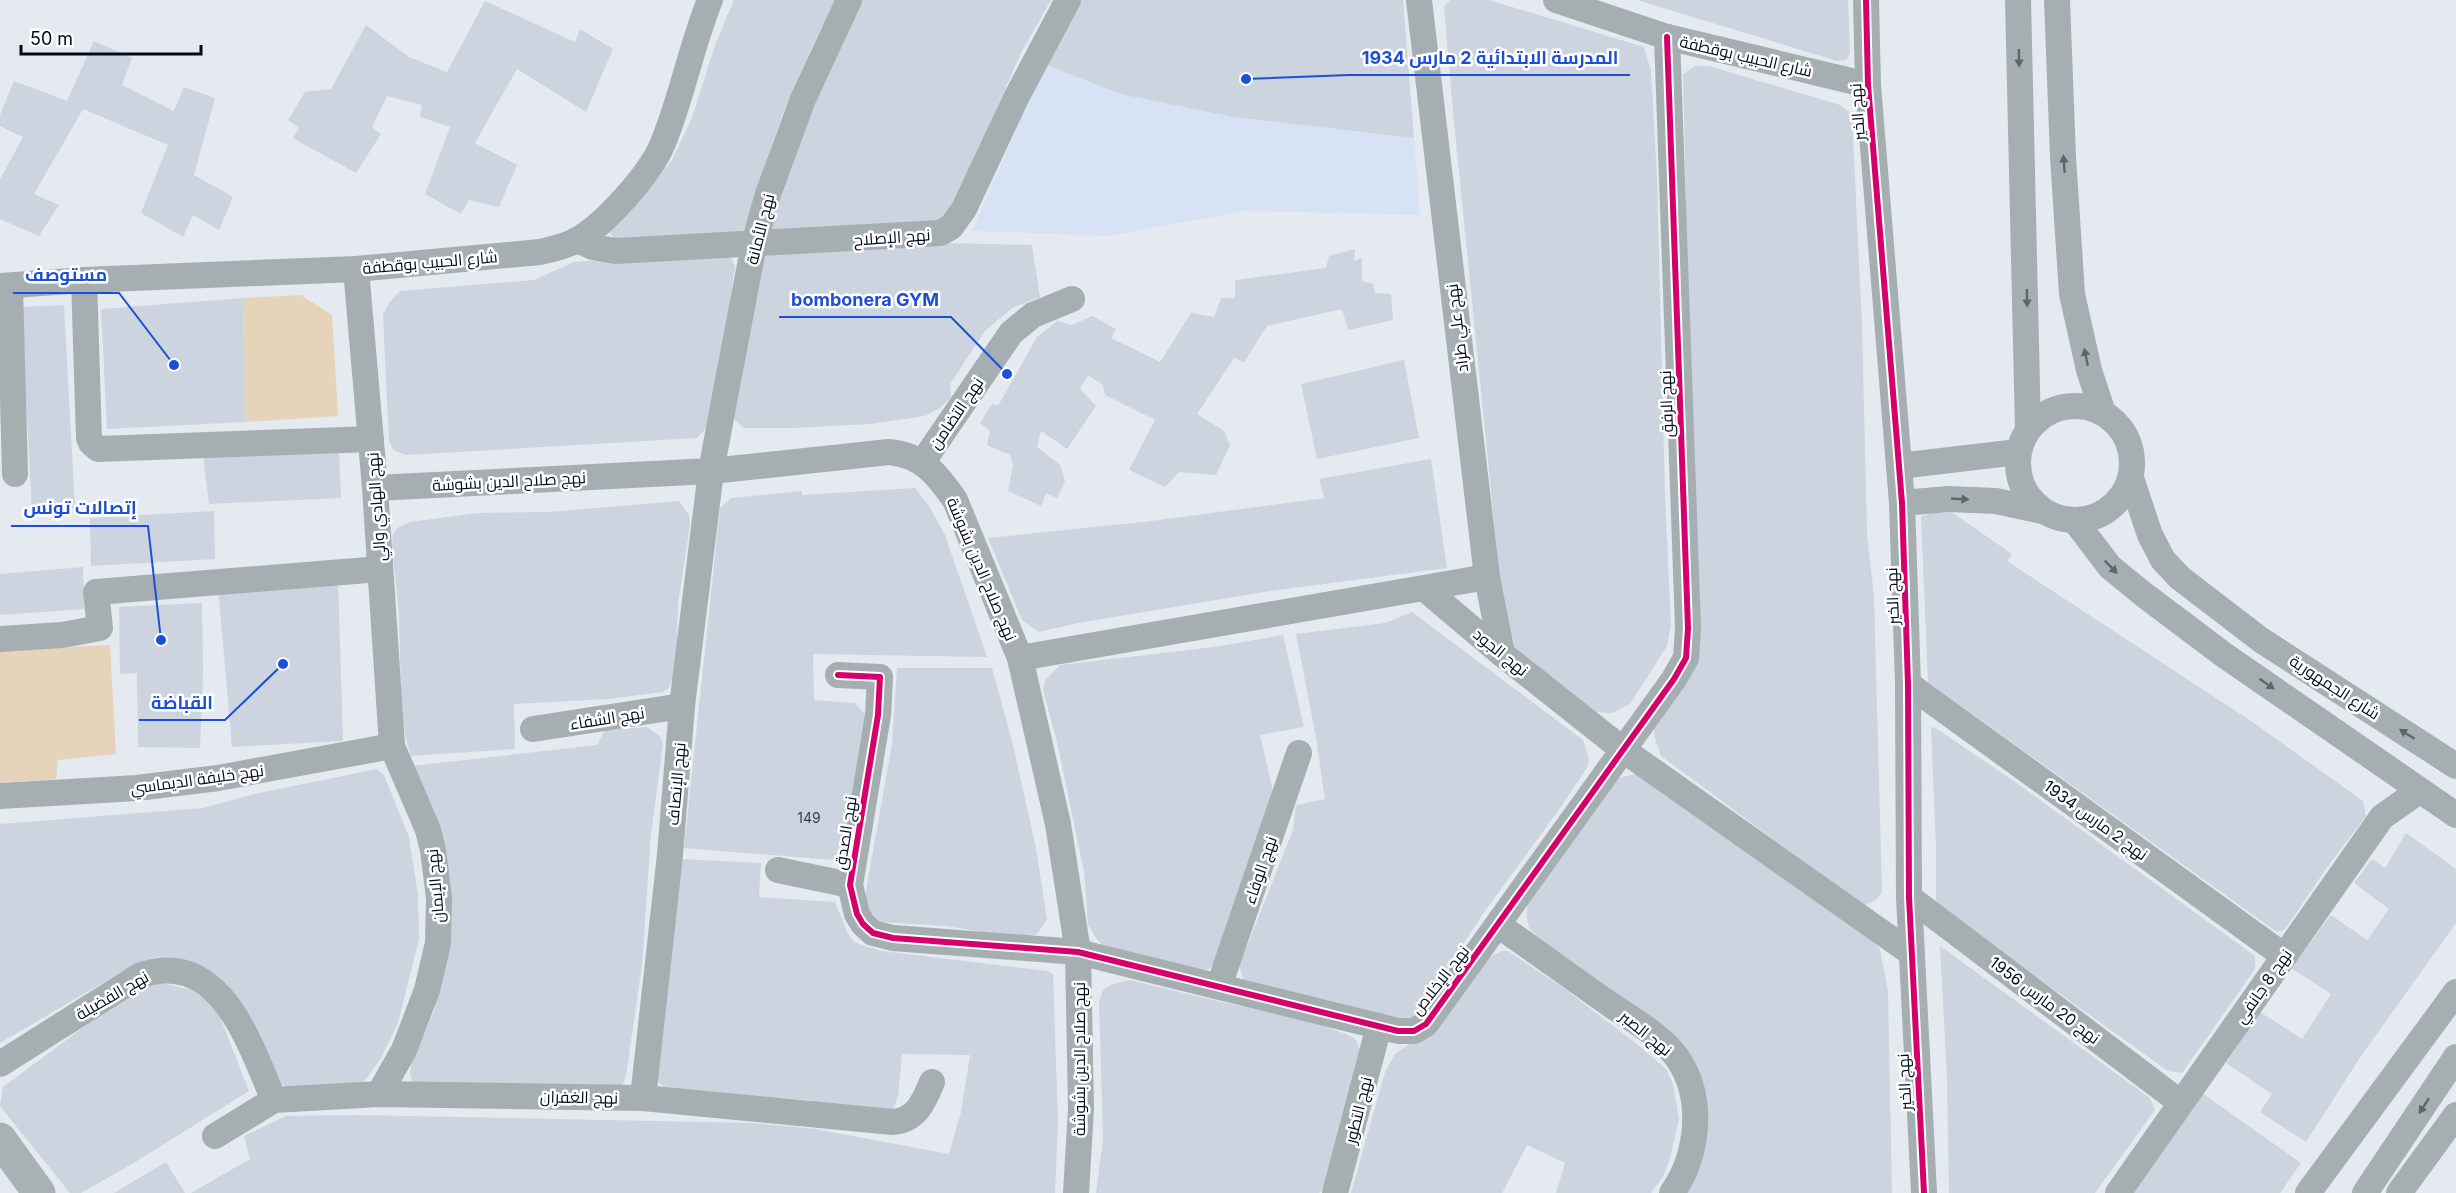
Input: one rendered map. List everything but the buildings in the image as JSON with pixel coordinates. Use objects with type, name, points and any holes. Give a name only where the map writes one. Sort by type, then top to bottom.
[{"type":"main road","points":[[0,1140],[39,1193]]},
{"type":"street","name":"شارع الحبيب بوقطفة","points":[[5,286],[84,280],[356,269],[540,252],[558,248],[577,240],[606,217],[649,168],[663,145],[695,40],[710,0]]},
{"type":"street","name":"نهج الأمانة","points":[[711,471],[754,244],[789,132],[849,0]]},
{"type":"street","name":"نهج الإصلاح","points":[[577,240],[592,247],[616,251],[931,235],[951,227],[964,209],[1016,99],[1068,0]]},
{"type":"street","name":"نهج علي طراد","points":[[1419,0],[1487,578],[1502,654]]},
{"type":"street","name":"شارع الحبيب بوقطفة","points":[[1556,0],[1667,37],[1868,85]]},
{"type":"street","name":"نهج الخير","points":[[1866,0],[1868,85],[1902,503],[1908,684],[1909,897],[1924,1193]]},
{"type":"street","points":[[2018,0],[2023,441],[2018,469],[2022,485],[2030,499],[2042,511]]},
{"type":"street","points":[[2056,0],[2072,294],[2089,370],[2103,413]]},
{"type":"street","name":"نهج الرفق","points":[[1622,749],[1674,679],[1686,658],[1688,647],[1667,37]]},
{"type":"street","name":"نهج الهادي والي","points":[[356,269],[375,488],[392,746]]},
{"type":"street","points":[[84,280],[89,438],[98,449],[371,439]]},
{"type":"street","points":[[5,286],[15,474]]},
{"type":"street","name":"نهج التضامن","points":[[922,463],[1011,333],[1034,315],[1072,299]]},
{"type":"street","points":[[1899,466],[2023,441],[2049,411],[2063,407],[2090,407],[2116,422],[2131,448],[2133,463],[2131,478],[2120,498],[2104,513],[2090,519],[2075,521],[2058,518],[2042,511],[1996,501],[1949,499],[1902,503]]},
{"type":"street","name":"نهج صلاح الدين بشوشة","points":[[375,488],[711,471],[872,453],[906,454],[922,463],[939,479],[955,500],[1020,658],[1058,824],[1078,952],[1082,1109],[1076,1193]]},
{"type":"street","name":"نهج الإنصاف","points":[[643,1098],[670,855],[682,706],[711,471]]},
{"type":"street","name":"شارع الجمهورية","points":[[2131,478],[2150,535],[2163,560],[2180,578],[2261,640],[2456,766]]},
{"type":"street","points":[[2075,521],[2110,567],[2143,594],[2224,655],[2419,791],[2456,814]]},
{"type":"street","points":[[0,639],[62,635],[100,628],[96,591],[380,569]]},
{"type":"street","points":[[1020,658],[1487,578]]},
{"type":"street","name":"نهج الجود","points":[[1425,589],[1502,654],[1622,749],[1911,953]]},
{"type":"street","name":"نهج الصدق","points":[[838,675],[880,676],[878,715],[850,885],[859,918],[867,929],[880,936],[1078,952]]},
{"type":"street","name":"نهج 2 مارس 1934","points":[[1908,684],[2284,956]]},
{"type":"street","name":"نهج الشفاء","points":[[533,729],[682,706]]},
{"type":"street","name":"نهج خليفة الديماسي","points":[[0,796],[137,788],[207,780],[392,746]]},
{"type":"street","name":"نهج الإيمان","points":[[379,1094],[404,1050],[427,990],[438,943],[439,917],[437,874],[428,830],[392,746]]},
{"type":"street","name":"نهج الإخلاص","points":[[1078,952],[1408,1032],[1426,1024],[1622,749]]},
{"type":"street","name":"نهج الوفاء","points":[[1220,986],[1299,753]]},
{"type":"street","name":"نهج 8 جانفي","points":[[2118,1193],[2382,817],[2419,791]]},
{"type":"street","name":"نهج الصدق","points":[[778,870],[850,885]]},
{"type":"street","name":"نهج 20 مارس 1956","points":[[1909,897],[2181,1103]]},
{"type":"street","name":"نهج الصبر","points":[[1498,925],[1651,1033],[1678,1059],[1690,1086],[1695,1122],[1691,1155],[1684,1174],[1672,1193]]},
{"type":"street","name":"نهج الفضيلة","points":[[0,1064],[141,975],[156,970],[172,970],[212,987],[226,1003],[245,1035],[274,1100]]},
{"type":"street","points":[[2308,1193],[2456,992]]},
{"type":"street","name":"نهج التطور","points":[[1335,1193],[1379,1026]]},
{"type":"street","points":[[2365,1193],[2456,1057]]},
{"type":"street","name":"نهج الغفران","points":[[215,1136],[274,1100],[379,1094],[643,1098],[893,1122],[904,1120],[922,1106],[932,1082]]},
{"type":"street","points":[[2399,1193],[2456,1115]]},
{"type":"shaded area","points":[[1044,64],[1120,94],[1234,117],[1414,138],[1420,215],[1245,211],[1108,236],[972,231]]},
{"type":"shaded area","points":[[301,295],[332,315],[338,416],[245,422],[243,298]]},
{"type":"shaded area","points":[[110,645],[116,754],[58,760],[56,779],[0,783],[0,650]]},
{"type":"cycle path","points":[[1866,0],[1868,85],[1902,503],[1908,684],[1909,897],[1924,1193]]},
{"type":"cycle path","points":[[838,675],[880,677],[878,715],[850,885],[857,914],[863,924],[873,933],[893,938],[1078,952],[1398,1031],[1414,1031],[1426,1024],[1674,679],[1686,658],[1688,628],[1667,37]]},
{"type":"place","name":"المدرسة الابتدائية 2 مارس 1934","points":[[1246,79]]},
{"type":"place","name":"مستوصف","points":[[174,365]]},
{"type":"place","name":"bombonera GYM","points":[[1007,374]]},
{"type":"place","name":"إتصالات تونس","points":[[161,640]]},
{"type":"place","name":"القباضة","points":[[283,664]]}]
